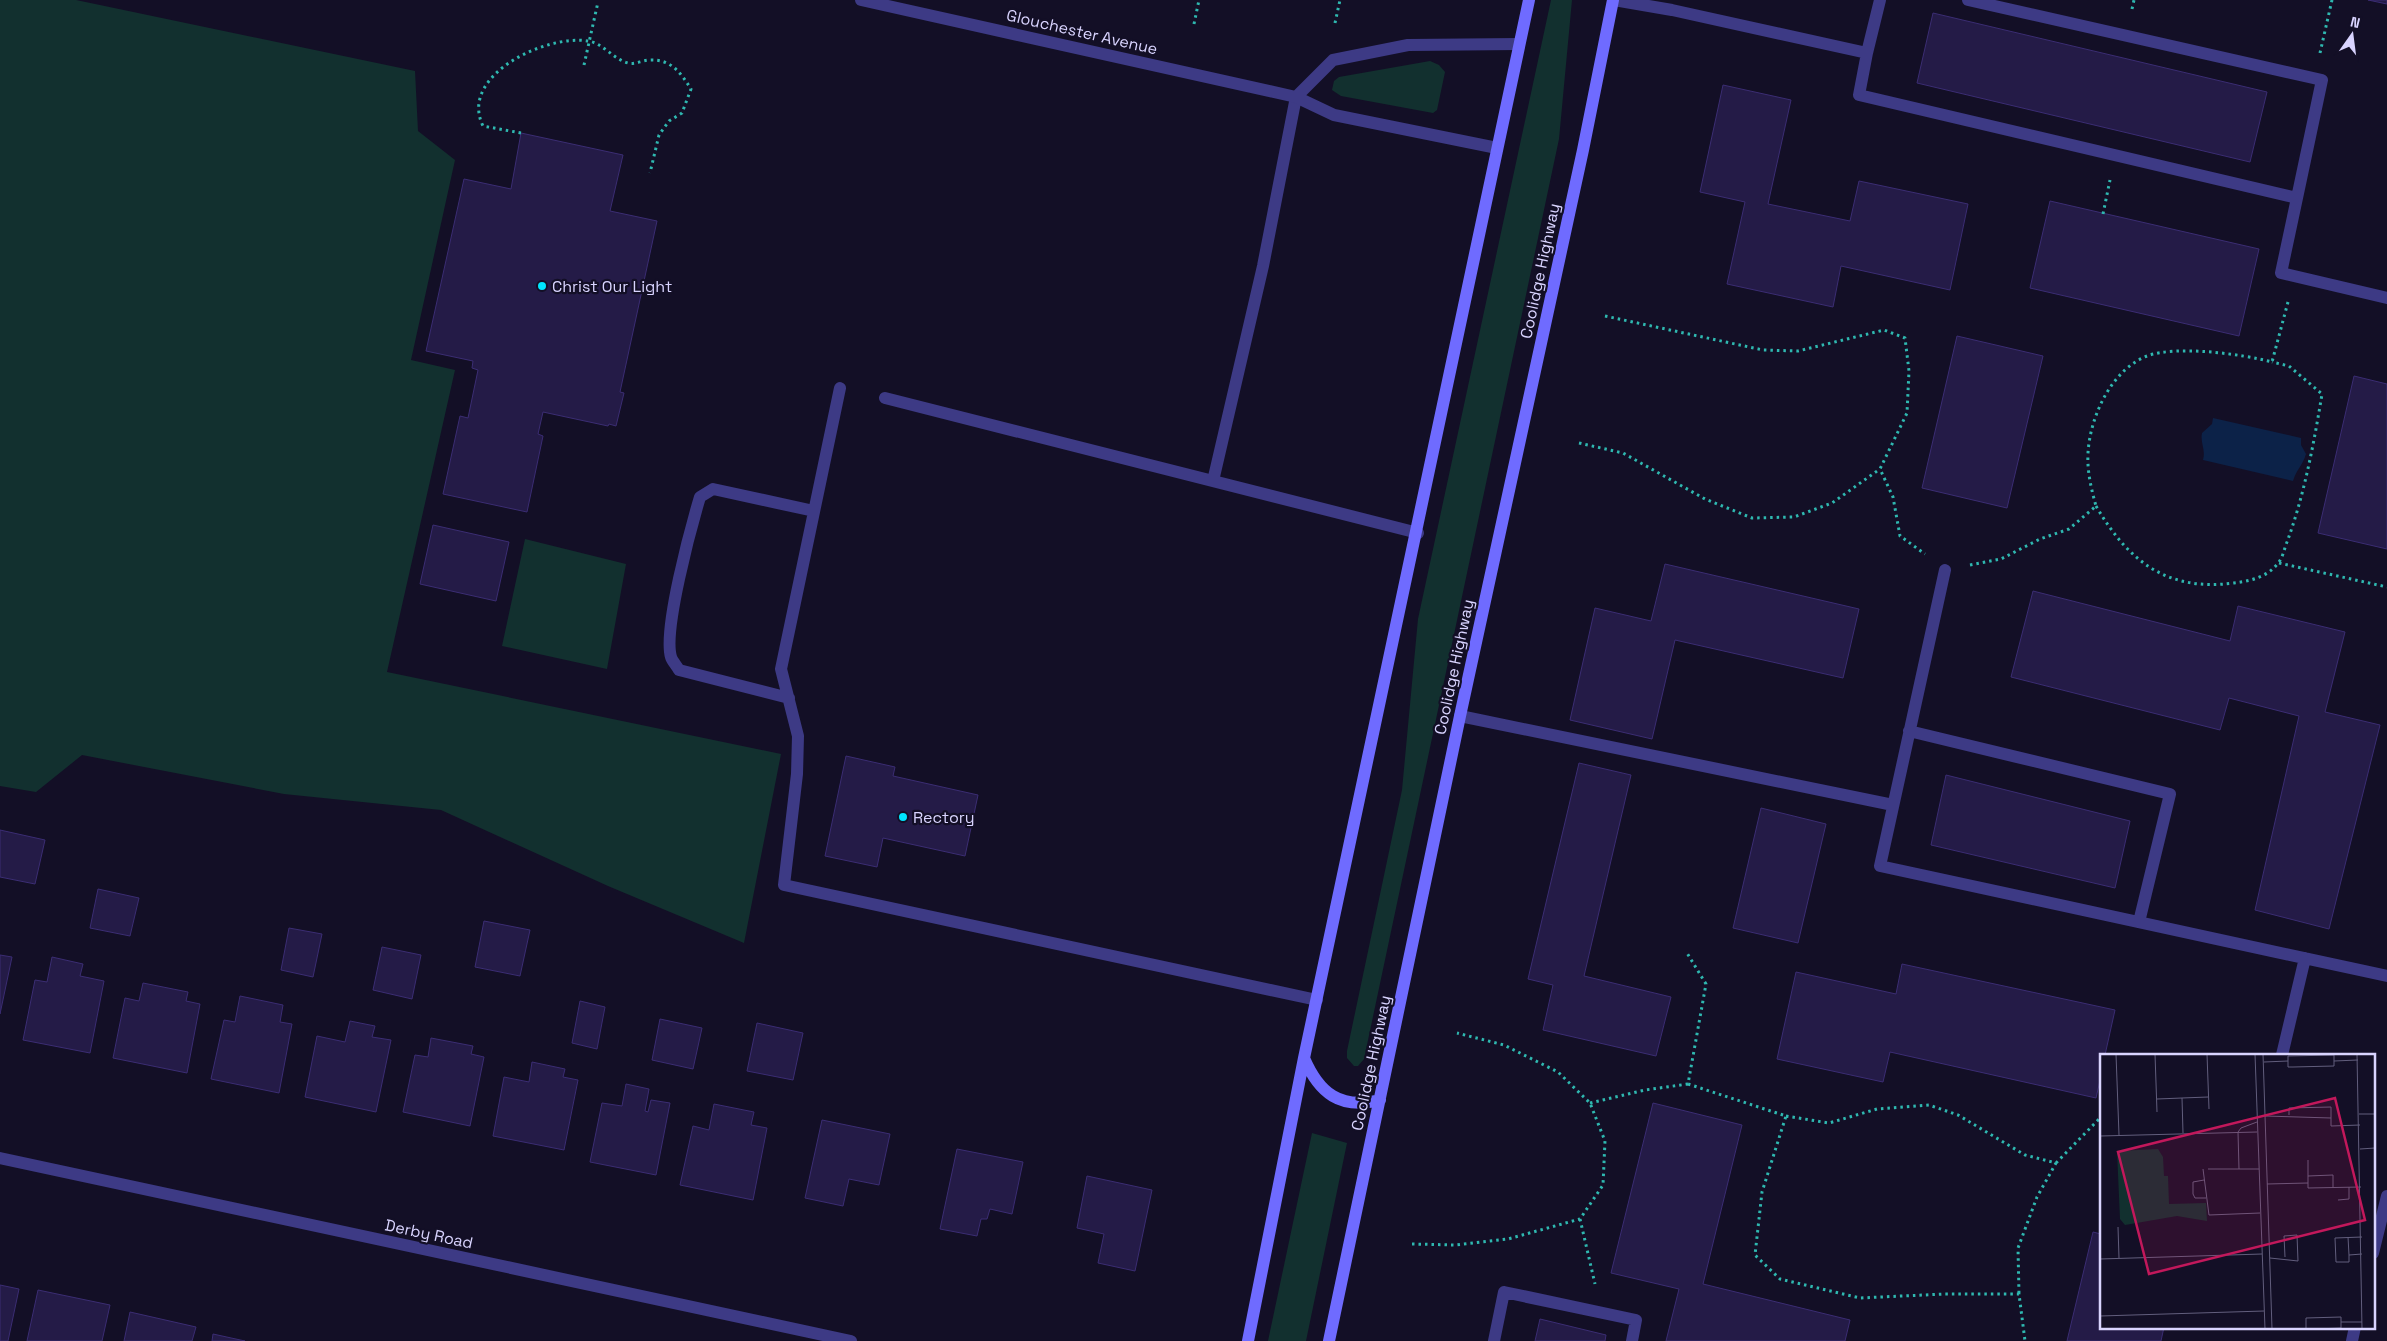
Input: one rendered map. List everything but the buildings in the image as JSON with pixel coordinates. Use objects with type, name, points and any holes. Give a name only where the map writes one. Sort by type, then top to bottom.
[{"type":"main road","points":[[1248,1341],[1304,1058],[1418,532],[1529,0]]},
{"type":"main road","name":"Coolidge Highway","points":[[1329,1341],[1460,716],[1583,150],[1613,0]]},
{"type":"main road","points":[[1304,1058],[1314,1079],[1330,1093],[1352,1103],[1368,1103],[1380,1100]]},
{"type":"street","name":"Glouchester Avenue","points":[[861,0],[1296,97],[1334,115],[1497,148]]},
{"type":"street","points":[[1613,0],[1672,10],[1867,52]]},
{"type":"street","points":[[1880,0],[1859,95],[2297,198]]},
{"type":"street","points":[[1968,0],[2322,80],[2281,273],[2387,298]]},
{"type":"street","points":[[1213,481],[1263,266],[1296,97],[1333,60],[1408,45],[1519,44]]},
{"type":"street","points":[[840,388],[781,669],[798,736],[797,774],[784,885],[1317,1000]]},
{"type":"street","points":[[885,398],[1418,532]]},
{"type":"street","points":[[789,698],[679,670],[671,657],[670,630],[688,537],[700,497],[713,490],[814,511]]},
{"type":"street","points":[[1945,570],[1880,866],[2387,976]]},
{"type":"street","points":[[1460,716],[1894,805]]},
{"type":"street","points":[[1909,731],[2170,794],[2139,922]]},
{"type":"street","points":[[2282,1054],[2305,958]]},
{"type":"street","name":"Derby Road","points":[[0,1158],[850,1341]]},
{"type":"street","points":[[2374,1250],[2384,1224],[2387,1196]]},
{"type":"street","points":[[1494,1341],[1504,1292],[1636,1320],[1632,1341]]},
{"type":"street","points":[[2352,1341],[2356,1328]]},
{"type":"path","points":[[1194,24],[1199,0]]},
{"type":"path","points":[[1335,24],[1340,0]]},
{"type":"path","points":[[2327,21],[2332,0]]},
{"type":"path","points":[[584,65],[598,2]]},
{"type":"path","points":[[522,133],[483,126],[477,114],[479,102],[490,77],[532,49],[562,40],[590,40],[615,58],[630,64],[650,60],[665,62],[679,70],[690,88],[688,101],[682,113],[668,121],[659,135],[650,173]]},
{"type":"path","points":[[2103,214],[2110,180]]},
{"type":"path","points":[[2272,362],[2296,276]]},
{"type":"path","points":[[1579,443],[1623,453],[1705,498],[1752,518],[1794,517],[1832,503],[1880,469],[1907,413],[1909,371],[1905,338],[1884,330],[1798,350],[1763,350],[1605,316]]},
{"type":"path","points":[[2181,352],[2250,356],[2272,362],[2289,366],[2322,394],[2293,524],[2279,563],[2264,576],[2221,585],[2187,582],[2155,572],[2136,557],[2108,527],[2096,506],[2089,479],[2088,452],[2092,429],[2100,404],[2128,369],[2147,356],[2181,352]]},
{"type":"path","points":[[1880,469],[1893,497],[1900,536],[1945,570],[2001,559],[2040,539],[2069,529],[2096,506]]},
{"type":"path","points":[[2279,563],[2387,587]]},
{"type":"path","points":[[1687,953],[1706,984],[1688,1084]]},
{"type":"path","points":[[1412,1244],[1455,1244],[1508,1239],[1580,1219],[1603,1185],[1605,1141],[1590,1103],[1558,1072],[1504,1045],[1457,1033]]},
{"type":"path","points":[[1590,1103],[1645,1090],[1688,1084],[1786,1116],[1829,1123],[1877,1109],[1929,1105],[1958,1115],[2025,1156],[2056,1163]]},
{"type":"path","points":[[1786,1116],[1762,1192],[1755,1255],[1780,1279],[1860,1298],[1945,1294],[2020,1294]]},
{"type":"path","points":[[2025,1341],[2018,1248],[2037,1197],[2056,1163],[2100,1118]]},
{"type":"path","points":[[1580,1219],[1602,1313]]},
{"type":"green space","points":[[0,0],[76,0],[415,71],[418,131],[455,160],[411,360],[455,370],[387,672],[781,754],[744,943],[608,886],[441,810],[284,794],[82,755],[36,792],[0,786]]},
{"type":"green space","points":[[1551,0],[1572,0],[1559,139],[1364,1059],[1358,1066],[1354,1066],[1347,1058],[1347,1051],[1402,790],[1418,619]]},
{"type":"green space","points":[[1430,61],[1439,65],[1445,72],[1437,110],[1433,113],[1341,96],[1332,90],[1334,81],[1339,77]]},
{"type":"green space","points":[[525,539],[626,564],[607,669],[502,646]]},
{"type":"green space","points":[[1312,1133],[1347,1143],[1306,1341],[1268,1341]]},
{"type":"water","points":[[2213,418],[2301,438],[2301,445],[2306,454],[2293,481],[2203,460],[2202,433],[2212,424]]},
{"type":"place","name":"Christ Our Light","points":[[542,286]]},
{"type":"place","name":"Rectory","points":[[903,817]]}]
